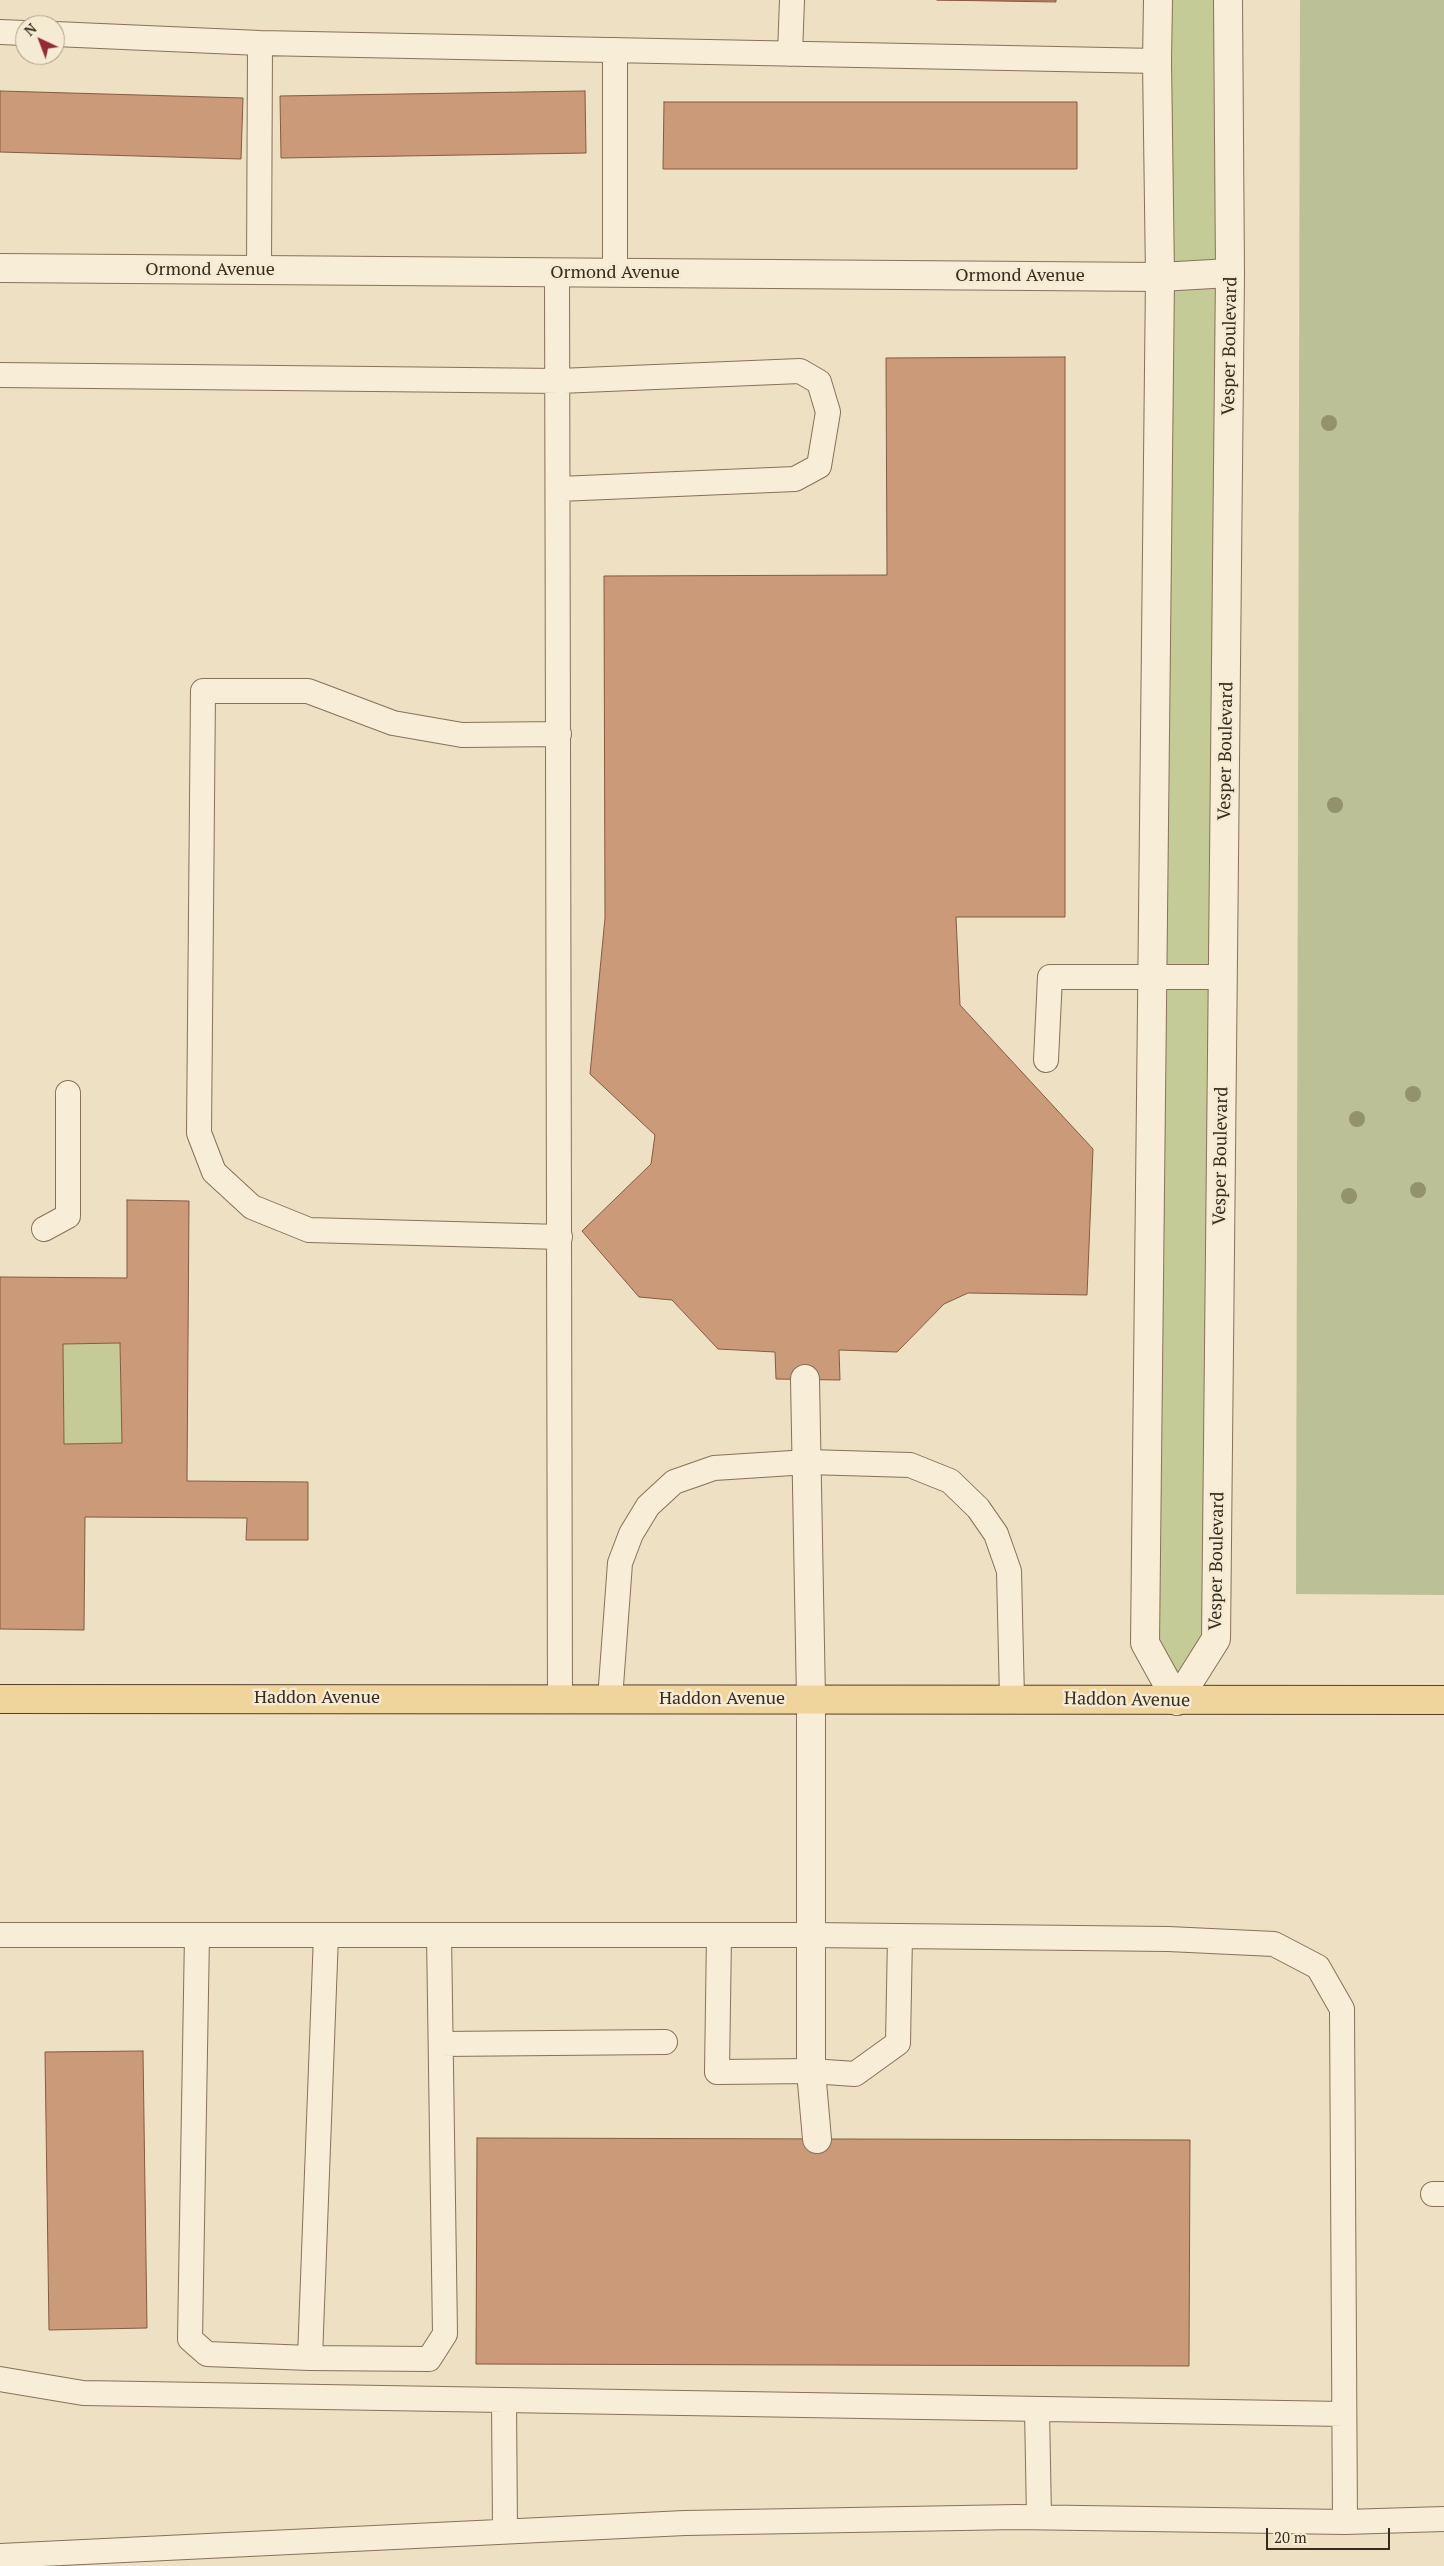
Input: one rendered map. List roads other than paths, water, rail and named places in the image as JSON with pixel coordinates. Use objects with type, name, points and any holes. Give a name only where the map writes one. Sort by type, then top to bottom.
[{"type":"main road","name":"Haddon Avenue","points":[[0,1698],[1444,1700]]},
{"type":"street","points":[[1158,0],[1160,277],[1145,1643],[1177,1701]]},
{"type":"street","name":"Vesper Boulevard","points":[[1177,1701],[1216,1640],[1230,273],[1228,0]]},
{"type":"street","name":"Ormond Avenue","points":[[0,268],[1160,277],[1230,273]]},
{"type":"street","points":[[805,1379],[811,1699],[811,2071],[817,2139]]},
{"type":"lane","points":[[790,54],[792,0]]},
{"type":"lane","points":[[0,32],[15,33]]},
{"type":"lane","points":[[65,34],[260,43],[1157,62]]},
{"type":"lane","points":[[259,270],[260,43]]},
{"type":"lane","points":[[615,50],[615,273]]},
{"type":"lane","points":[[558,273],[560,1698]]},
{"type":"lane","points":[[0,375],[559,381],[800,371],[820,382],[828,412],[819,466],[795,479],[559,489]]},
{"type":"lane","points":[[559,734],[462,734],[402,724],[308,691],[203,691],[199,1134],[214,1172],[252,1207],[309,1230],[560,1238]]},
{"type":"lane","points":[[1046,1060],[1050,977],[1223,977]]},
{"type":"lane","points":[[44,1229],[68,1216],[68,1094]]},
{"type":"lane","points":[[610,1699],[620,1563],[631,1534],[648,1506],[674,1482],[714,1468],[808,1462],[910,1465],[950,1481],[978,1508],[996,1534],[1009,1571],[1012,1698]]},
{"type":"lane","points":[[0,1935],[810,1935],[1168,1939],[1274,1944],[1318,1967],[1342,2009],[1345,2522]]},
{"type":"lane","points":[[197,1935],[190,2339],[207,2354],[310,2358],[429,2359],[445,2334],[439,1935]]},
{"type":"lane","points":[[310,2358],[326,1935]]},
{"type":"lane","points":[[719,1935],[720,2025],[717,2072],[811,2071],[855,2074],[898,2043],[900,1936]]},
{"type":"lane","points":[[441,2044],[665,2042]]},
{"type":"lane","points":[[0,2379],[83,2393],[1344,2414]]},
{"type":"lane","points":[[504,2400],[505,2532]]},
{"type":"lane","points":[[1037,2409],[1039,2517]]},
{"type":"lane","points":[[0,2556],[685,2522],[1039,2517],[1345,2522],[1444,2519]]}]
